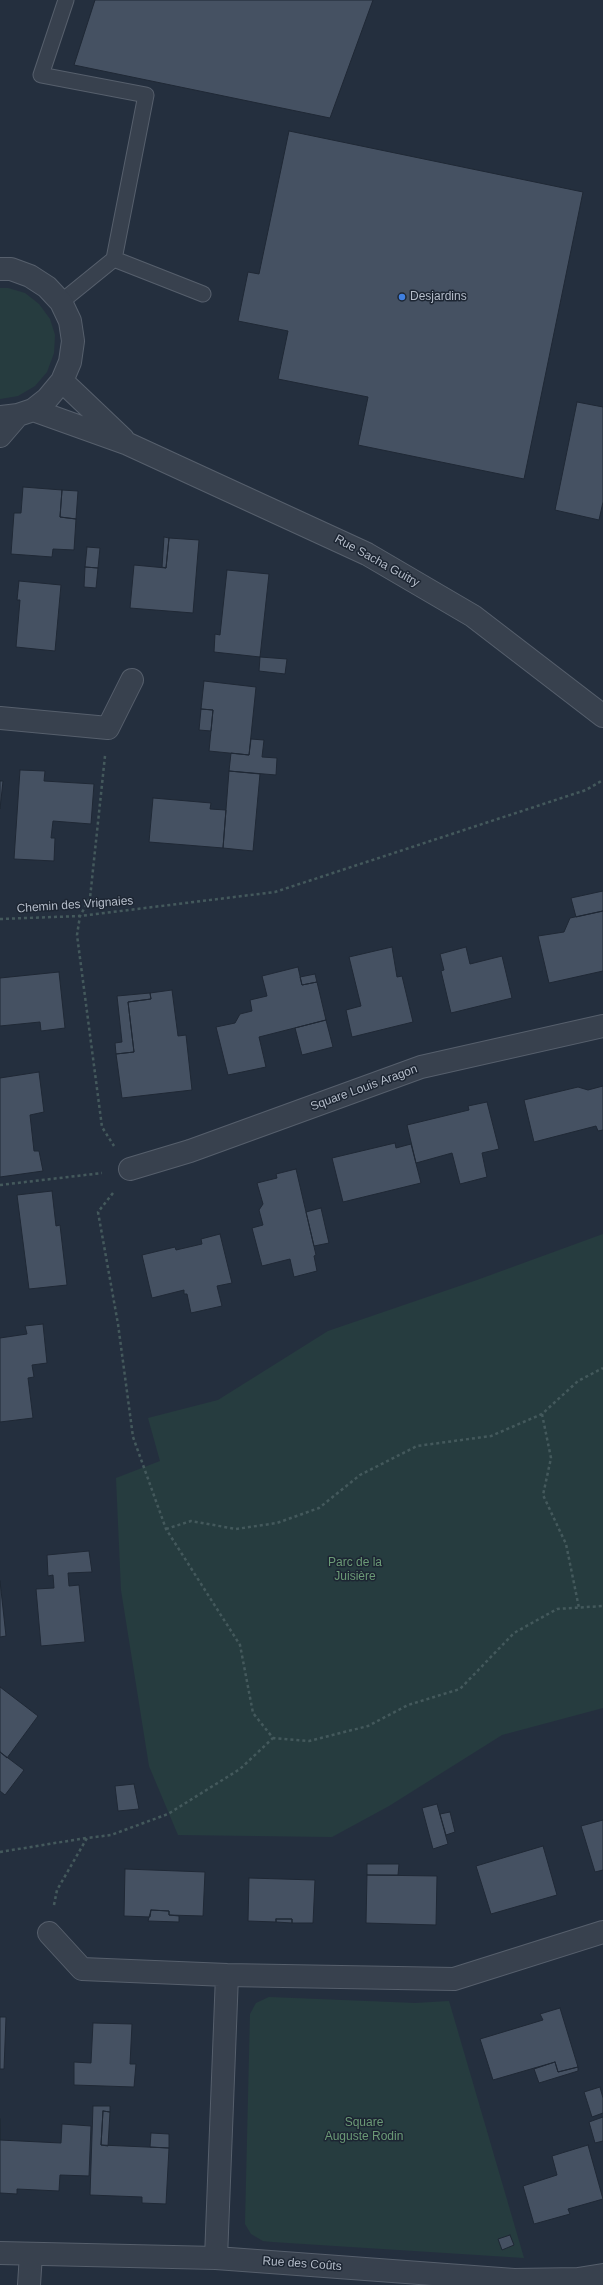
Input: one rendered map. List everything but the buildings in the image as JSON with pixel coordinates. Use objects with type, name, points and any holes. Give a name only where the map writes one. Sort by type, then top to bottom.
[{"type":"street","points":[[0,269],[11,269],[30,276],[47,287],[61,302],[70,321],[73,342],[70,362],[62,381],[47,399],[17,414],[0,436]]},
{"type":"street","name":"Rue Sacha Guitry","points":[[62,381],[128,444]]},
{"type":"street","name":"Rue Sacha Guitry","points":[[17,414],[128,444],[367,554],[473,616],[603,716]]},
{"type":"street","points":[[0,718],[108,728],[132,680]]},
{"type":"street","name":"Square Louis Aragon","points":[[130,1169],[190,1151],[421,1067],[603,1026]]},
{"type":"street","points":[[49,1933],[82,1969],[227,1975],[454,1979],[603,1932]]},
{"type":"street","points":[[216,2258],[227,1975]]},
{"type":"street","name":"Rue des Coûts","points":[[0,2253],[216,2258],[513,2283],[578,2279],[603,2275]]},
{"type":"street","points":[[29,2285],[30,2254]]},
{"type":"lane","points":[[61,302],[114,259],[146,95],[41,75],[66,0]]},
{"type":"lane","points":[[114,259],[203,294]]},
{"type":"path","points":[[108,728],[90,898],[80,916],[77,935],[102,1127],[130,1169]]},
{"type":"path","name":"Chemin des Vrignaies","points":[[0,920],[80,916],[275,892],[586,790],[603,780]]},
{"type":"path","points":[[0,1185],[130,1169]]},
{"type":"path","points":[[130,1169],[98,1212],[118,1324],[133,1436],[166,1529],[240,1644],[252,1713],[273,1738],[309,1741],[368,1726],[408,1705],[460,1689],[514,1633],[557,1609],[603,1606]]},
{"type":"path","points":[[166,1529],[191,1521],[236,1529],[277,1523],[318,1508],[360,1475],[417,1446],[491,1436],[542,1414],[578,1381],[603,1368]]},
{"type":"path","points":[[542,1414],[551,1458],[543,1495],[566,1544],[579,1608]]},
{"type":"path","points":[[0,1852],[111,1835],[168,1814],[240,1769],[273,1738]]},
{"type":"path","points":[[49,1933],[57,1890],[87,1838]]},
{"type":"green space","points":[[0,288],[8,288],[25,293],[39,304],[50,319],[55,335],[54,353],[47,372],[35,386],[18,396],[0,399]]},
{"type":"green space","name":"Parc de la Juisière","points":[[603,1234],[603,1708],[502,1735],[389,1806],[332,1837],[178,1835],[149,1766],[121,1590],[116,1478],[160,1461],[148,1418],[218,1400],[328,1331],[477,1280]]},
{"type":"green space","name":"Square Auguste Rodin","points":[[269,1997],[415,2003],[449,2001],[524,2258],[273,2242],[263,2241],[251,2234],[245,2224],[250,2014],[256,2003]]},
{"type":"place","name":"Desjardins","points":[[402,297]]}]
